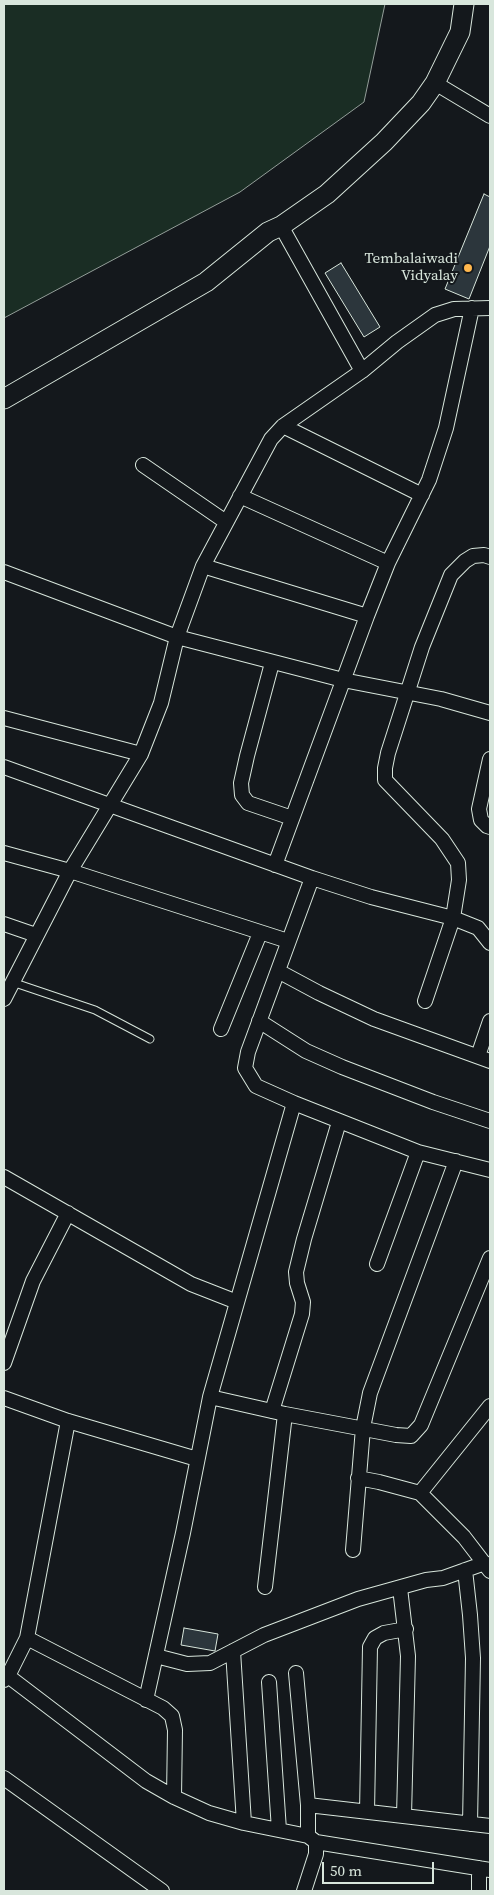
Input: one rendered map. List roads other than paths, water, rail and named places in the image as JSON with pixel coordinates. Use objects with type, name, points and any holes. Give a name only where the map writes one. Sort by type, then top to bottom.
[{"type":"main road","points":[[4,399],[206,282],[268,232],[281,226],[327,194],[376,149],[421,103],[436,83],[460,32],[464,4]]},
{"type":"street","points":[[436,83],[490,116]]},
{"type":"street","points":[[281,226],[362,371]]},
{"type":"street","points":[[275,865],[342,680],[388,563],[429,480],[446,428],[472,308]]},
{"type":"street","points":[[7,991],[70,871],[112,805],[141,754],[151,733],[161,703],[177,637],[203,566],[271,439],[283,426],[362,371],[397,342],[435,315],[454,309],[490,308]]},
{"type":"street","points":[[283,426],[422,496]]},
{"type":"street","points":[[143,465],[226,522]]},
{"type":"street","points":[[240,496],[388,563]]},
{"type":"street","points":[[425,1001],[453,918],[460,880],[458,863],[442,839],[385,780],[385,768],[388,753],[422,647],[451,575],[473,556],[484,555],[490,557]]},
{"type":"street","points":[[203,566],[367,616]]},
{"type":"street","points":[[4,572],[177,637],[342,680],[441,700],[490,713]]},
{"type":"street","points":[[272,662],[247,756],[241,784],[242,795],[248,803],[292,818]]},
{"type":"street","points":[[4,718],[141,754]]},
{"type":"street","points":[[490,759],[488,779],[479,809],[481,820],[490,827]]},
{"type":"street","points":[[4,767],[312,878],[370,897],[484,925],[490,943]]},
{"type":"street","points":[[4,853],[70,871],[288,941]]},
{"type":"street","points":[[312,878],[248,1052],[245,1068],[256,1086],[339,1122],[418,1152],[490,1170]]},
{"type":"street","points":[[4,924],[36,935]]},
{"type":"street","points":[[221,1029],[260,933]]},
{"type":"street","points":[[278,971],[374,1019],[484,1059],[490,1021]]},
{"type":"street","points":[[259,1021],[306,1051],[342,1067],[433,1102],[490,1121]]},
{"type":"street","points":[[146,1700],[181,1542],[210,1397],[294,1103]]},
{"type":"street","points":[[264,1587],[279,1412],[302,1314],[303,1302],[296,1283],[296,1272],[339,1122]]},
{"type":"street","points":[[377,1264],[418,1152]]},
{"type":"street","points":[[353,1550],[363,1428],[370,1392],[456,1161]]},
{"type":"street","points":[[4,1177],[191,1284],[238,1302]]},
{"type":"street","points":[[4,1363],[33,1281],[68,1213]]},
{"type":"street","points":[[210,1397],[279,1412],[411,1436],[421,1425],[490,1258]]},
{"type":"street","points":[[4,1398],[68,1421],[197,1459]]},
{"type":"street","points":[[420,1493],[490,1406]]},
{"type":"street","points":[[68,1421],[27,1638],[6,1678],[146,1781],[174,1797],[209,1813],[312,1839],[484,1869],[480,1891]]},
{"type":"street","points":[[358,1478],[420,1493],[460,1532],[488,1567]]},
{"type":"street","points":[[156,1656],[187,1664],[210,1664],[264,1635],[332,1608],[426,1580],[443,1578],[465,1570],[488,1567]]},
{"type":"street","points":[[465,1570],[473,1658],[470,1824]]},
{"type":"street","points":[[400,1588],[408,1656],[404,1816]]},
{"type":"street","points":[[367,1812],[370,1646],[376,1638],[384,1633],[406,1629]]},
{"type":"street","points":[[27,1638],[163,1708],[172,1716],[175,1730],[174,1797]]},
{"type":"street","points":[[232,1651],[244,1823]]},
{"type":"street","points":[[296,1673],[308,1805],[312,1839],[316,1854],[304,1891]]},
{"type":"street","points":[[269,1682],[279,1830]]},
{"type":"street","points":[[4,1778],[162,1891]]},
{"type":"street","points":[[308,1805],[490,1826]]},
{"type":"lane","points":[[7,991],[95,1010],[150,1039]]},
{"type":"place","name":"Tembalaiwadi Vidyalay","points":[[468,268]]}]
